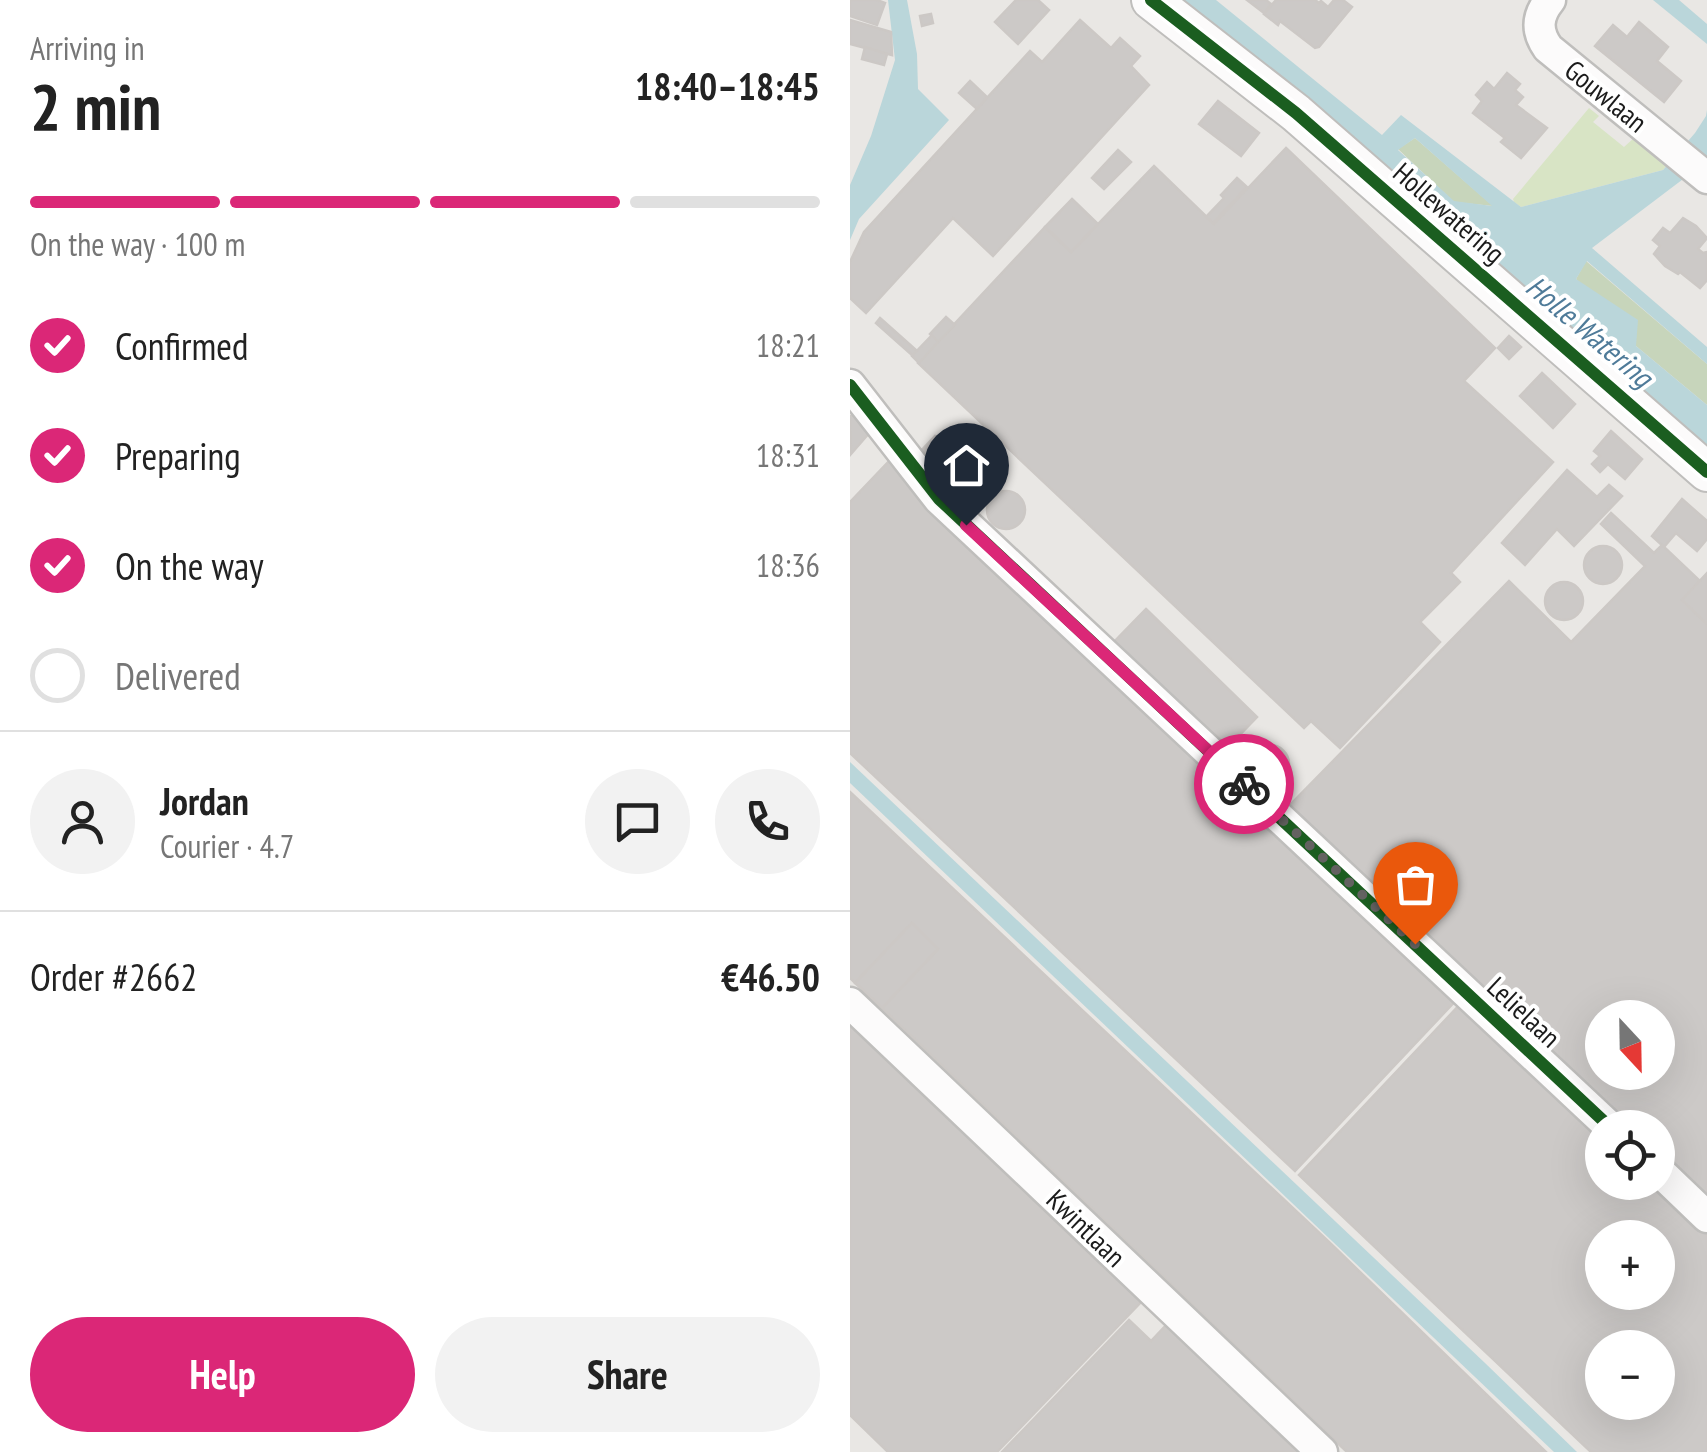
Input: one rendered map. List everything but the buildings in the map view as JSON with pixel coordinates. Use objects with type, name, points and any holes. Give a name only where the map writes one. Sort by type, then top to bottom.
[{"type":"street","name":"Hollewatering","points":[[1151,0],[1310,125],[1707,472]]},
{"type":"street","name":"Gouwlaan","points":[[1550,0],[1541,11],[1539,24],[1541,38],[1548,48],[1707,178]]},
{"type":"street","name":"Lelielaan","points":[[850,385],[938,499],[1593,1110]]},
{"type":"street","name":"Kwintlaan","points":[[850,1003],[1322,1452]]},
{"type":"street","points":[[1675,1186],[1707,1217]]},
{"type":"green space","points":[[1589,108],[1599,116],[1593,122],[1624,147],[1635,137],[1668,164],[1663,170],[1521,207],[1514,202],[1513,199]]},
{"type":"green space","points":[[1415,138],[1493,206],[1454,202],[1398,149]]},
{"type":"green space","points":[[1586,261],[1707,364],[1707,405],[1636,346],[1576,279]]},
{"type":"water","points":[[888,0],[907,0],[917,54],[918,89],[949,120],[859,219],[850,240],[850,185],[871,136],[895,60]]},
{"type":"water","name":"Holle Watering","points":[[1168,0],[1216,0],[1382,135],[1401,115],[1521,207],[1663,170],[1695,133],[1707,110],[1707,161],[1592,248],[1707,347],[1707,364],[1587,261],[1576,279],[1638,320],[1636,346],[1707,405],[1707,457]],"holes":[[[1415,138],[1492,206],[1454,201],[1398,150]]]},
{"type":"water","points":[[1653,0],[1679,0],[1707,24],[1707,44]]},
{"type":"water","points":[[850,762],[1577,1452],[1554,1452],[850,783]]},
{"type":"cycle path","points":[[1151,0],[1296,113],[1707,472]]},
{"type":"cycle path","points":[[850,385],[939,499],[1592,1110]]},
{"type":"way so far","points":[[1244,784],[1415,944]]},
{"type":"route","points":[[966,525],[1244,784]]}]
